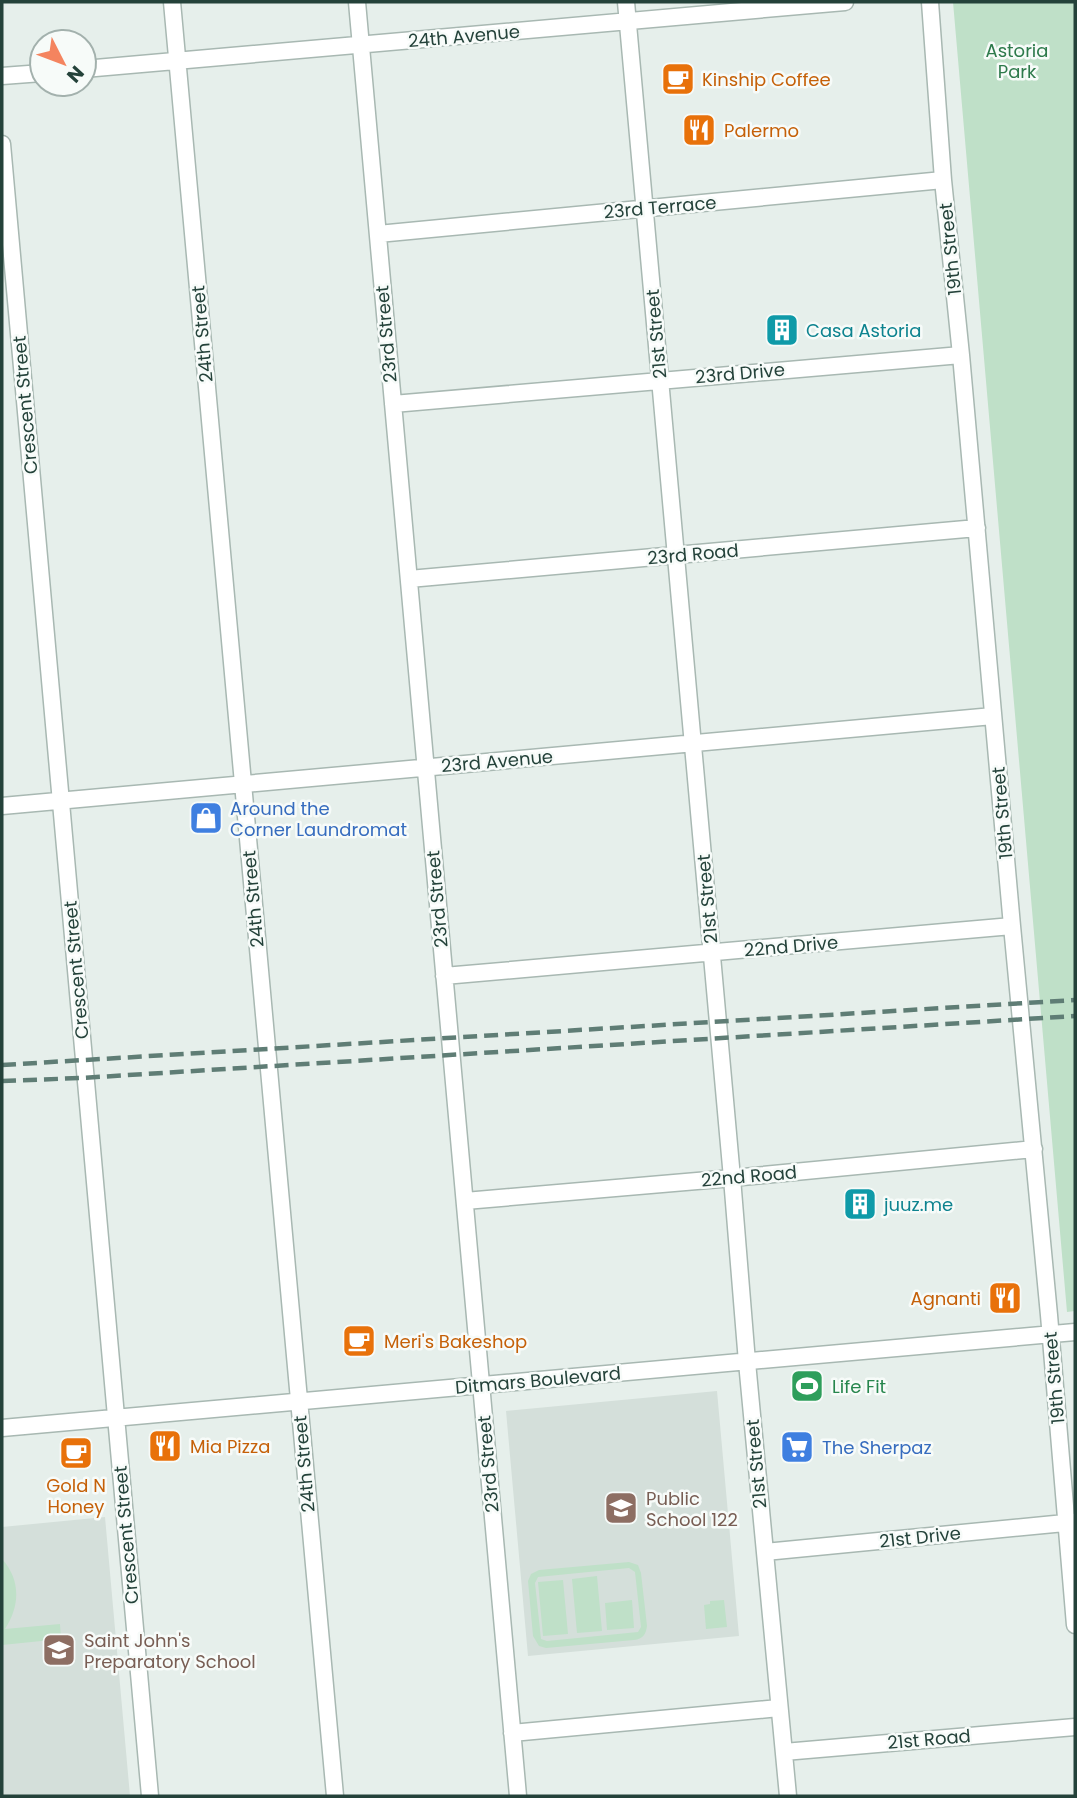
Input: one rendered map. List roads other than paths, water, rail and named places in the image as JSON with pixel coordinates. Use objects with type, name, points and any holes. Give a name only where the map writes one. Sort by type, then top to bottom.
[{"type":"street","name":"24th Street","points":[[172,2],[335,1796]]},
{"type":"street","name":"23rd Street","points":[[357,2],[518,1796]]},
{"type":"street","name":"21st Street","points":[[626,2],[788,1796]]},
{"type":"street","name":"24th Avenue","points":[[98,68],[845,2]]},
{"type":"street","name":"19th Street","points":[[929,2],[943,180],[1050,1335],[1071,1523],[1075,1625]]},
{"type":"street","points":[[2,76],[28,74]]},
{"type":"street","name":"Crescent Street","points":[[2,144],[150,1796]]},
{"type":"street","name":"23rd Terrace","points":[[377,234],[943,180]]},
{"type":"street","name":"23rd Drive","points":[[393,404],[961,355]]},
{"type":"street","name":"23rd Road","points":[[410,579],[977,528]]},
{"type":"street","name":"23rd Avenue","points":[[2,806],[993,716]]},
{"type":"street","name":"22nd Drive","points":[[444,976],[1012,926]]},
{"type":"street","name":"22nd Road","points":[[465,1201],[1034,1149]]},
{"type":"street","name":"Ditmars Boulevard","points":[[2,1428],[1075,1332]]},
{"type":"street","name":"21st Drive","points":[[765,1552],[1071,1523]]},
{"type":"street","points":[[512,1733],[779,1708]]},
{"type":"street","name":"21st Road","points":[[784,1752],[1075,1727]]},
{"type":"railway","points":[[2,1065],[1075,1000]]},
{"type":"railway","points":[[2,1081],[1075,1016]]},
{"type":"place","name":"Kinship Coffee","points":[[678,79]]},
{"type":"place","name":"Palermo","points":[[699,130]]},
{"type":"place","name":"Casa Astoria","points":[[782,330]]},
{"type":"place","name":"Around the Corner Laundromat","points":[[206,818]]},
{"type":"place","name":"juuz.me","points":[[860,1204]]},
{"type":"place","name":"Agnanti","points":[[1005,1298]]},
{"type":"place","name":"Meri's Bakeshop","points":[[359,1341]]},
{"type":"place","name":"Life Fit","points":[[807,1386]]},
{"type":"place","name":"Mia Pizza","points":[[165,1446]]},
{"type":"place","name":"The Sherpaz","points":[[797,1447]]},
{"type":"place","name":"Gold N Honey","points":[[76,1453]]},
{"type":"place","name":"Public School 122","points":[[621,1508]]},
{"type":"place","name":"Saint John's Preparatory School","points":[[59,1650]]},
{"type":"park label","name":"Astoria Park","points":[[1017,60]]}]
